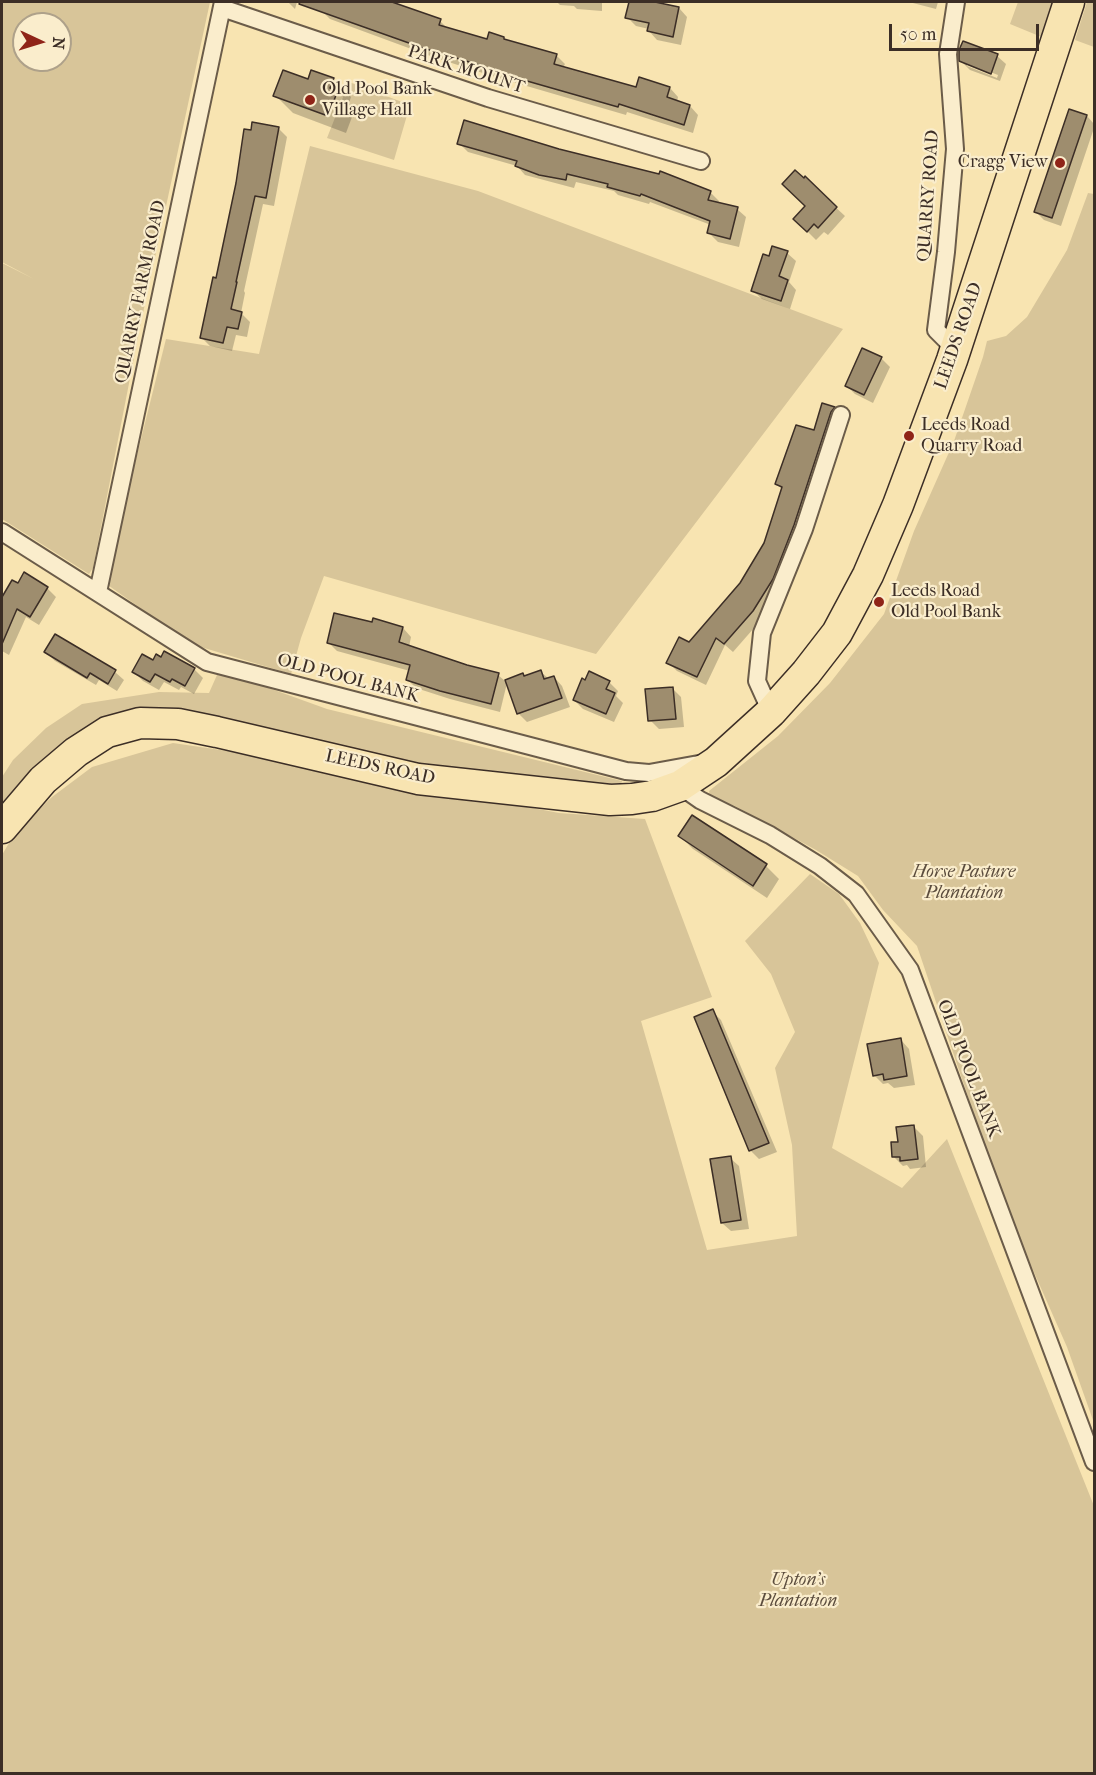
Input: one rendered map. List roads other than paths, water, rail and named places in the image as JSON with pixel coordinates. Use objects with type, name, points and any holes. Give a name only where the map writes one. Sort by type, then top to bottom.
[{"type":"highway","name":"LEEDS ROAD","points":[[2,828],[43,780],[76,752],[107,732],[140,723],[178,724],[430,780],[610,800],[652,796],[680,786],[716,762],[771,712],[806,673],[837,633],[868,574],[898,505],[955,349],[1069,2]]},
{"type":"street","name":"QUARRY ROAD","points":[[955,349],[936,330],[956,149],[948,54],[956,2]]},
{"type":"street","name":"PARK MOUNT","points":[[223,5],[488,98],[701,161]]},
{"type":"street","name":"QUARRY FARM ROAD","points":[[98,592],[223,5]]},
{"type":"street","points":[[771,712],[757,681],[762,633],[804,529],[842,415]]},
{"type":"street","name":"OLD POOL BANK","points":[[2,532],[207,662],[626,771],[649,773],[716,762]]},
{"type":"street","name":"OLD POOL BANK","points":[[680,786],[700,800],[780,841],[820,866],[856,894],[910,970],[1095,1462]]},
{"type":"place","name":"Old Pool Bank Village Hall","points":[[310,100]]},
{"type":"place","name":"Cragg View","points":[[1060,163]]},
{"type":"place","name":"Leeds Road Quarry Road","points":[[909,436]]},
{"type":"place","name":"Leeds Road Old Pool Bank","points":[[879,602]]},
{"type":"park label","name":"Horse Pasture Plantation","points":[[964,883]]},
{"type":"park label","name":"Upton's Plantation","points":[[798,1591]]}]
